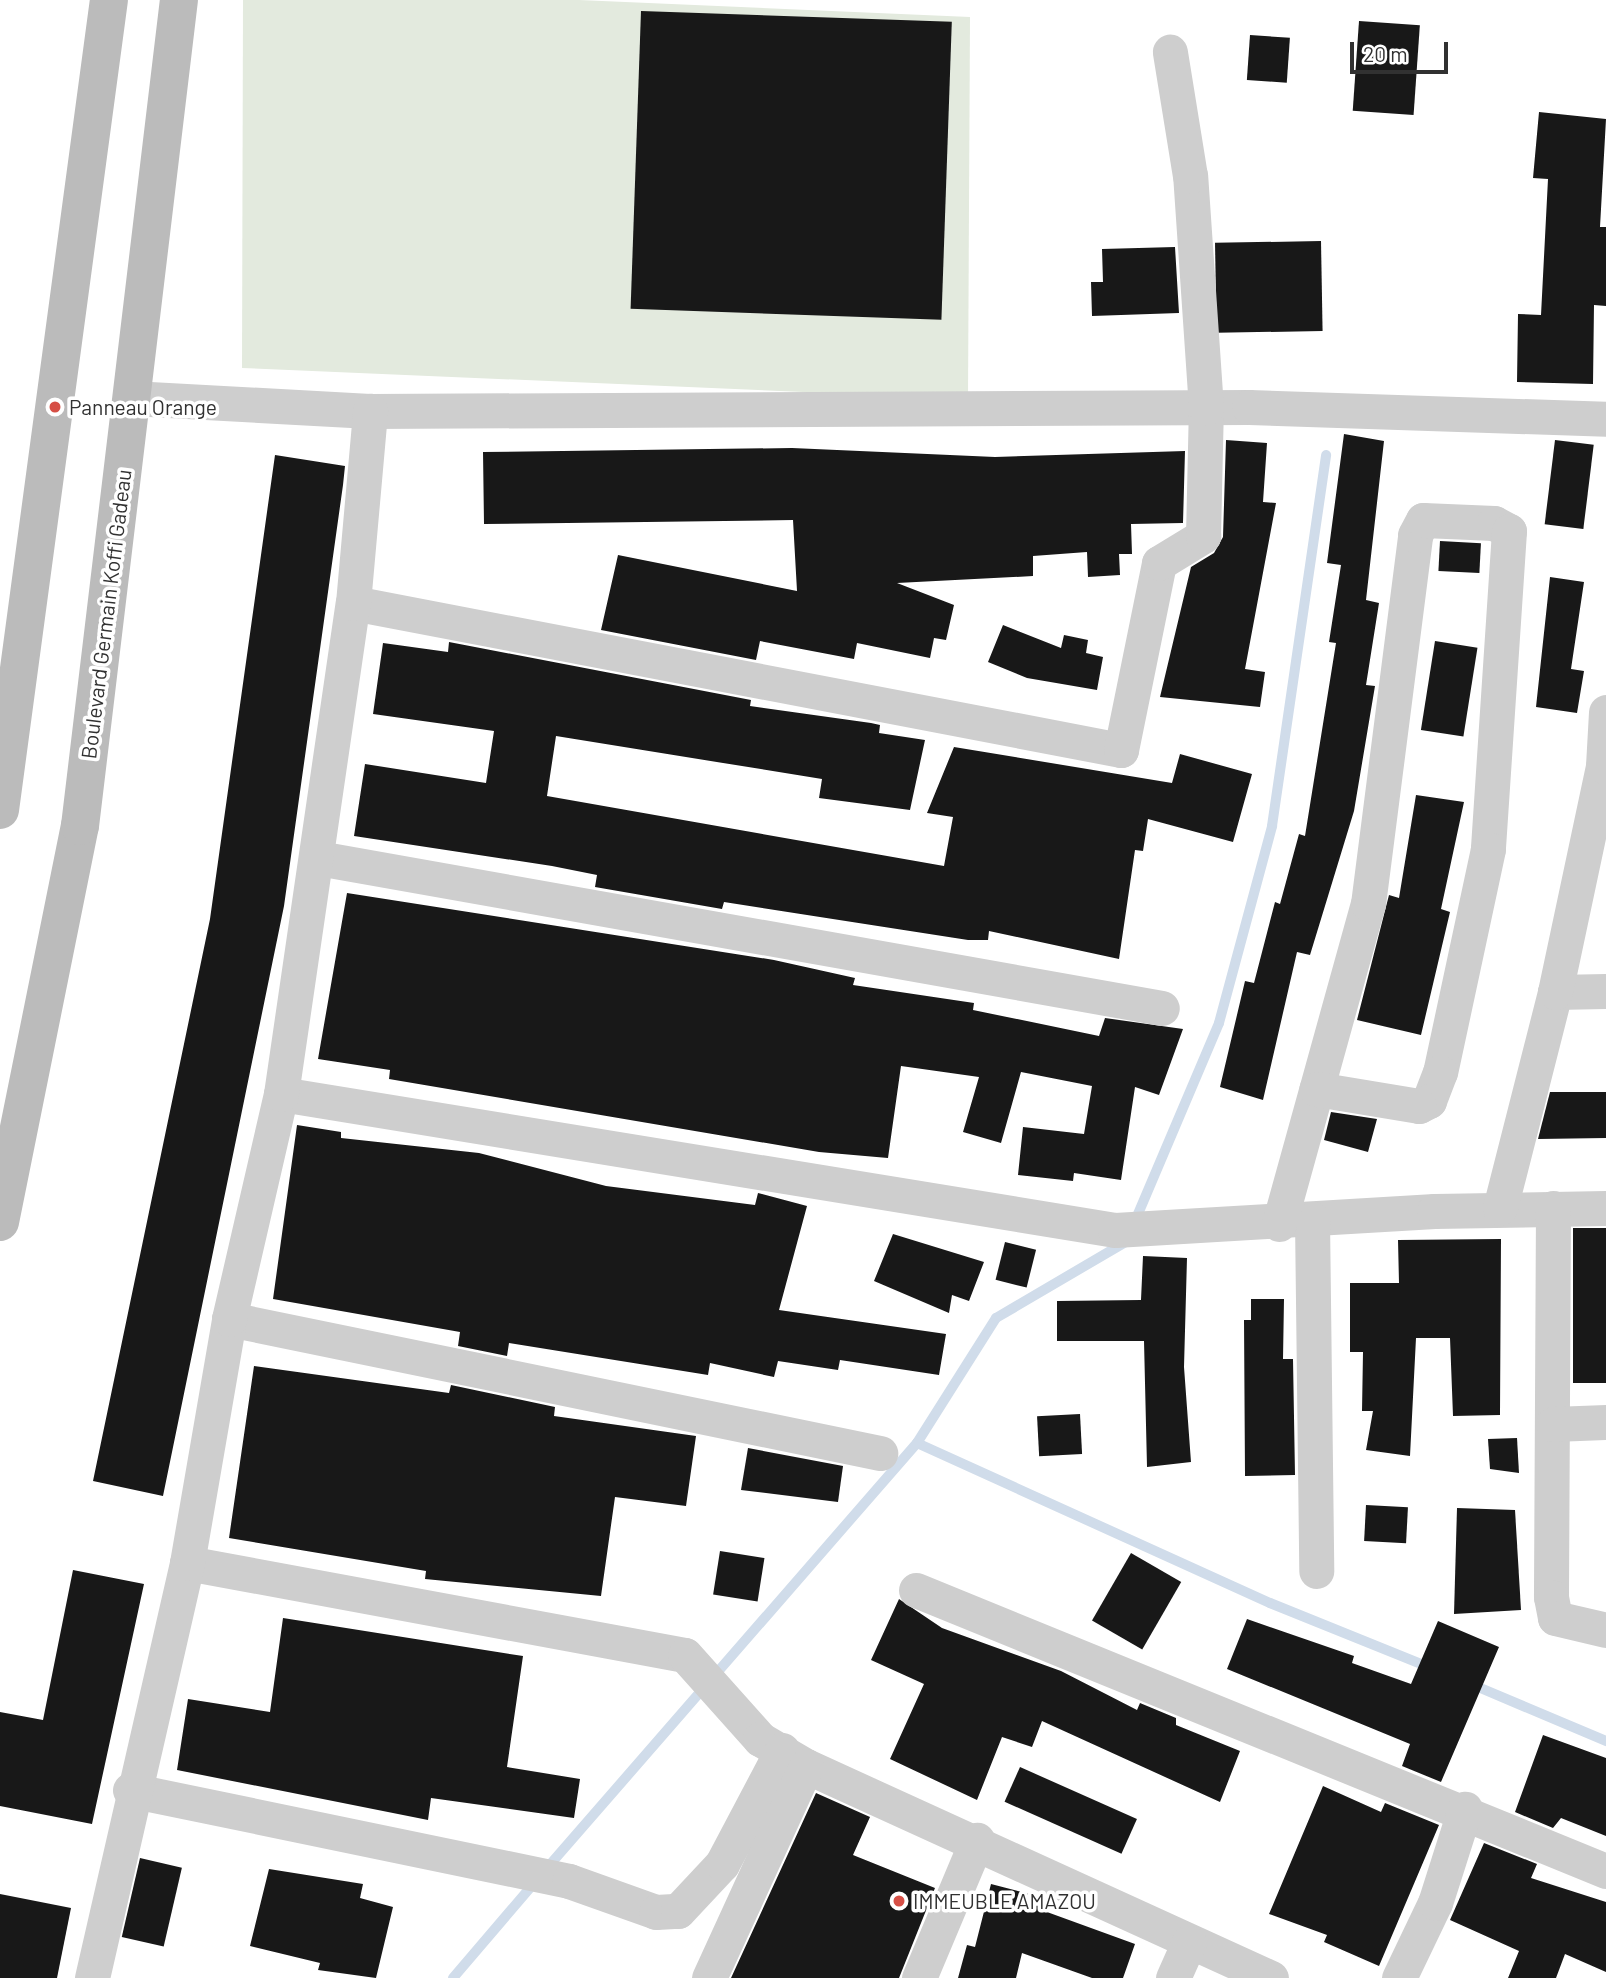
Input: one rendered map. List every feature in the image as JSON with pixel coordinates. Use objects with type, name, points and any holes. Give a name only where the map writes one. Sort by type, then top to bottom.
[{"type":"main road","points":[[0,810],[69,337],[109,0]]},
{"type":"main road","name":"Boulevard Germain Koffi Gadeau","points":[[0,1222],[80,826],[179,0]]},
{"type":"street","points":[[354,603],[1121,750],[1159,563],[1203,536],[1206,408],[1190,176],[1170,52]]},
{"type":"street","points":[[131,398],[370,411],[1206,408],[1606,419]]},
{"type":"street","points":[[92,1978],[130,1790],[187,1563],[229,1319],[281,1094],[354,603],[370,411]]},
{"type":"street","points":[[1316,1571],[1295,1222],[1317,1089],[1368,904],[1415,535],[1423,520],[1494,523],[1509,531],[1488,849],[1440,1072],[1430,1101],[1419,1106],[1317,1089]]},
{"type":"street","points":[[1500,1208],[1555,992],[1605,766],[1606,712]]},
{"type":"street","points":[[318,858],[1162,1009]]},
{"type":"street","points":[[1555,992],[1606,991]]},
{"type":"street","points":[[281,1094],[1115,1230],[1219,1229],[1500,1208],[1606,1208]]},
{"type":"street","points":[[1552,1208],[1555,1618],[1606,1630]]},
{"type":"street","points":[[229,1319],[880,1453]]},
{"type":"street","points":[[1553,1424],[1606,1422]]},
{"type":"street","points":[[187,1563],[685,1655],[783,1752],[1271,1978]]},
{"type":"street","points":[[916,1590],[1465,1809],[1606,1871]]},
{"type":"street","points":[[130,1790],[569,1881],[656,1912],[678,1911],[722,1864],[783,1752]]},
{"type":"street","points":[[709,1978],[783,1752]]},
{"type":"street","points":[[1399,1978],[1435,1903],[1465,1809]]},
{"type":"street","points":[[919,1978],[977,1840]]},
{"type":"street","points":[[1173,1978],[1189,1942]]},
{"type":"shaded area","points":[[243,0],[579,0],[970,17],[968,399],[242,368]]},
{"type":"building","points":[[641,11],[952,22],[941,320],[631,309]]},
{"type":"building","points":[[1359,21],[1420,25],[1414,115],[1353,111]]},
{"type":"building","points":[[1250,35],[1290,38],[1287,83],[1247,80]]},
{"type":"building","points":[[1539,112],[1606,119],[1600,227],[1606,227],[1606,306],[1594,305],[1593,384],[1517,382],[1518,314],[1541,315],[1548,179],[1533,178]]},
{"type":"building","points":[[1321,241],[1323,331],[1217,333],[1215,243]]},
{"type":"building","points":[[1175,247],[1179,313],[1092,316],[1091,282],[1103,282],[1102,249]]},
{"type":"building","points":[[1344,434],[1384,441],[1366,600],[1379,603],[1366,685],[1375,686],[1354,811],[1310,955],[1297,952],[1263,1100],[1220,1087],[1245,981],[1254,983],[1275,902],[1280,904],[1299,834],[1305,836],[1336,643],[1329,642],[1341,565],[1327,563]]},
{"type":"building","points":[[1226,440],[1267,443],[1263,502],[1276,503],[1245,669],[1265,672],[1260,707],[1160,697],[1191,567],[1214,553],[1223,537]]},
{"type":"building","points":[[1555,440],[1594,445],[1583,529],[1545,524]]},
{"type":"building","points":[[792,448],[995,457],[1185,451],[1183,523],[1131,524],[1132,554],[1119,554],[1120,575],[1088,577],[1087,552],[1033,556],[1033,576],[897,583],[954,605],[946,640],[934,638],[930,658],[857,643],[854,659],[760,641],[756,660],[601,630],[618,555],[797,591],[793,520],[484,524],[483,452]]},
{"type":"building","points":[[275,455],[345,466],[343,485],[284,906],[163,1496],[93,1481],[210,919]]},
{"type":"building","points":[[1440,541],[1481,543],[1479,573],[1438,571]]},
{"type":"building","points":[[1550,577],[1584,582],[1571,669],[1584,671],[1577,713],[1536,707]]},
{"type":"building","points":[[1003,625],[1061,648],[1064,635],[1088,640],[1086,653],[1103,657],[1097,690],[1027,678],[988,662]]},
{"type":"building","points":[[1435,641],[1477,648],[1463,737],[1421,730]]},
{"type":"building","points":[[449,642],[751,700],[750,706],[871,723],[880,725],[879,733],[925,740],[910,810],[819,798],[822,779],[556,736],[547,796],[944,866],[953,817],[927,813],[954,747],[1172,783],[1180,754],[1252,774],[1233,842],[1148,819],[1143,851],[1135,850],[1119,959],[989,931],[988,940],[968,940],[724,902],[722,909],[595,887],[597,875],[552,866],[354,836],[365,764],[486,783],[494,731],[373,714],[383,643],[448,652]]},
{"type":"building","points":[[1416,795],[1464,802],[1441,909],[1450,912],[1421,1035],[1357,1020],[1389,895],[1399,898]]},
{"type":"building","points":[[347,893],[774,960],[855,978],[853,985],[974,1003],[973,1010],[1099,1036],[1105,1018],[1183,1029],[1159,1095],[1135,1087],[1121,1180],[1074,1173],[1073,1181],[1018,1175],[1023,1127],[1084,1134],[1092,1086],[1021,1072],[1001,1143],[963,1132],[979,1077],[901,1066],[888,1158],[819,1152],[389,1079],[390,1070],[318,1059]]},
{"type":"building","points":[[1550,1092],[1606,1092],[1606,1138],[1538,1139]]},
{"type":"building","points":[[1331,1112],[1377,1119],[1368,1152],[1324,1140]]},
{"type":"building","points":[[297,1125],[341,1132],[341,1138],[479,1153],[606,1186],[755,1205],[758,1193],[807,1206],[779,1310],[946,1334],[939,1375],[840,1360],[838,1370],[778,1361],[774,1377],[710,1363],[708,1375],[509,1343],[507,1356],[458,1346],[460,1332],[273,1299]]},
{"type":"building","points":[[1573,1228],[1606,1228],[1606,1383],[1573,1383]]},
{"type":"building","points":[[893,1234],[984,1262],[969,1301],[952,1295],[949,1313],[874,1281]]},
{"type":"building","points":[[1501,1239],[1500,1415],[1453,1416],[1450,1338],[1416,1338],[1410,1456],[1366,1450],[1373,1411],[1362,1411],[1363,1352],[1350,1352],[1350,1283],[1399,1283],[1398,1240]]},
{"type":"building","points":[[1005,1242],[1036,1250],[1027,1288],[996,1280]]},
{"type":"building","points":[[1143,1256],[1187,1258],[1184,1367],[1191,1462],[1147,1467],[1144,1341],[1057,1341],[1057,1301],[1141,1300]]},
{"type":"building","points":[[1251,1299],[1284,1299],[1283,1359],[1293,1359],[1295,1475],[1245,1476],[1244,1320],[1251,1320]]},
{"type":"building","points":[[254,1366],[449,1393],[451,1385],[555,1407],[554,1416],[696,1436],[686,1506],[615,1497],[601,1596],[425,1579],[426,1571],[229,1538]]},
{"type":"building","points":[[1080,1414],[1082,1454],[1039,1456],[1037,1416]]},
{"type":"building","points":[[1517,1438],[1519,1473],[1490,1469],[1488,1439]]},
{"type":"building","points":[[748,1448],[843,1466],[838,1502],[741,1490]]},
{"type":"building","points":[[1366,1505],[1408,1507],[1406,1543],[1364,1541]]},
{"type":"building","points":[[1457,1508],[1515,1510],[1521,1610],[1454,1614]]},
{"type":"building","points":[[720,1551],[764,1558],[758,1601],[713,1594]]},
{"type":"building","points":[[1131,1553],[1181,1582],[1142,1650],[1092,1621]]},
{"type":"building","points":[[73,1570],[144,1584],[92,1824],[0,1806],[0,1712],[43,1720]]},
{"type":"building","points":[[899,1599],[942,1628],[1061,1671],[1137,1710],[1140,1703],[1176,1718],[1176,1725],[1240,1751],[1220,1802],[1042,1721],[1032,1747],[1002,1737],[977,1800],[890,1759],[924,1684],[871,1660]]},
{"type":"building","points":[[283,1618],[523,1656],[507,1767],[580,1779],[574,1818],[431,1798],[428,1820],[177,1770],[188,1699],[270,1712]]},
{"type":"building","points":[[1247,1619],[1354,1656],[1352,1663],[1411,1684],[1438,1621],[1499,1647],[1441,1782],[1402,1766],[1410,1744],[1227,1669]]},
{"type":"building","points":[[1543,1735],[1606,1758],[1606,1836],[1561,1818],[1553,1828],[1515,1812]]},
{"type":"building","points":[[1020,1767],[1137,1819],[1121,1854],[1005,1802]]},
{"type":"building","points":[[1323,1786],[1381,1812],[1385,1803],[1439,1825],[1379,1966],[1324,1942],[1327,1935],[1269,1914]]},
{"type":"building","points":[[816,1793],[870,1817],[853,1855],[935,1888],[899,1978],[731,1978]]},
{"type":"building","points":[[1484,1843],[1537,1864],[1531,1878],[1606,1902],[1606,1972],[1565,1954],[1556,1978],[1508,1978],[1519,1951],[1450,1920]]},
{"type":"building","points":[[140,1858],[182,1868],[164,1947],[122,1937]]},
{"type":"building","points":[[269,1869],[363,1884],[360,1898],[393,1907],[376,1978],[318,1970],[320,1963],[250,1946]]},
{"type":"building","points":[[991,1884],[1048,1899],[1047,1912],[1135,1944],[1123,1978],[1092,1978],[1022,1953],[1016,1978],[958,1978],[967,1945],[975,1947]]},
{"type":"building","points":[[0,1894],[71,1908],[57,1978],[0,1978]]},
{"type":"waterway","points":[[1135,1221],[1219,1023],[1272,826],[1326,455]]},
{"type":"waterway","points":[[547,1868],[917,1443],[996,1318],[1127,1241]]},
{"type":"waterway","points":[[917,1443],[1270,1603],[1431,1668]]},
{"type":"waterway","points":[[1471,1684],[1606,1741]]},
{"type":"waterway","points":[[453,1978],[535,1882]]},
{"type":"place","name":"Panneau Orange","points":[[55,407]]},
{"type":"place","name":"IMMEUBLE AMAZOU","points":[[899,1901]]}]
